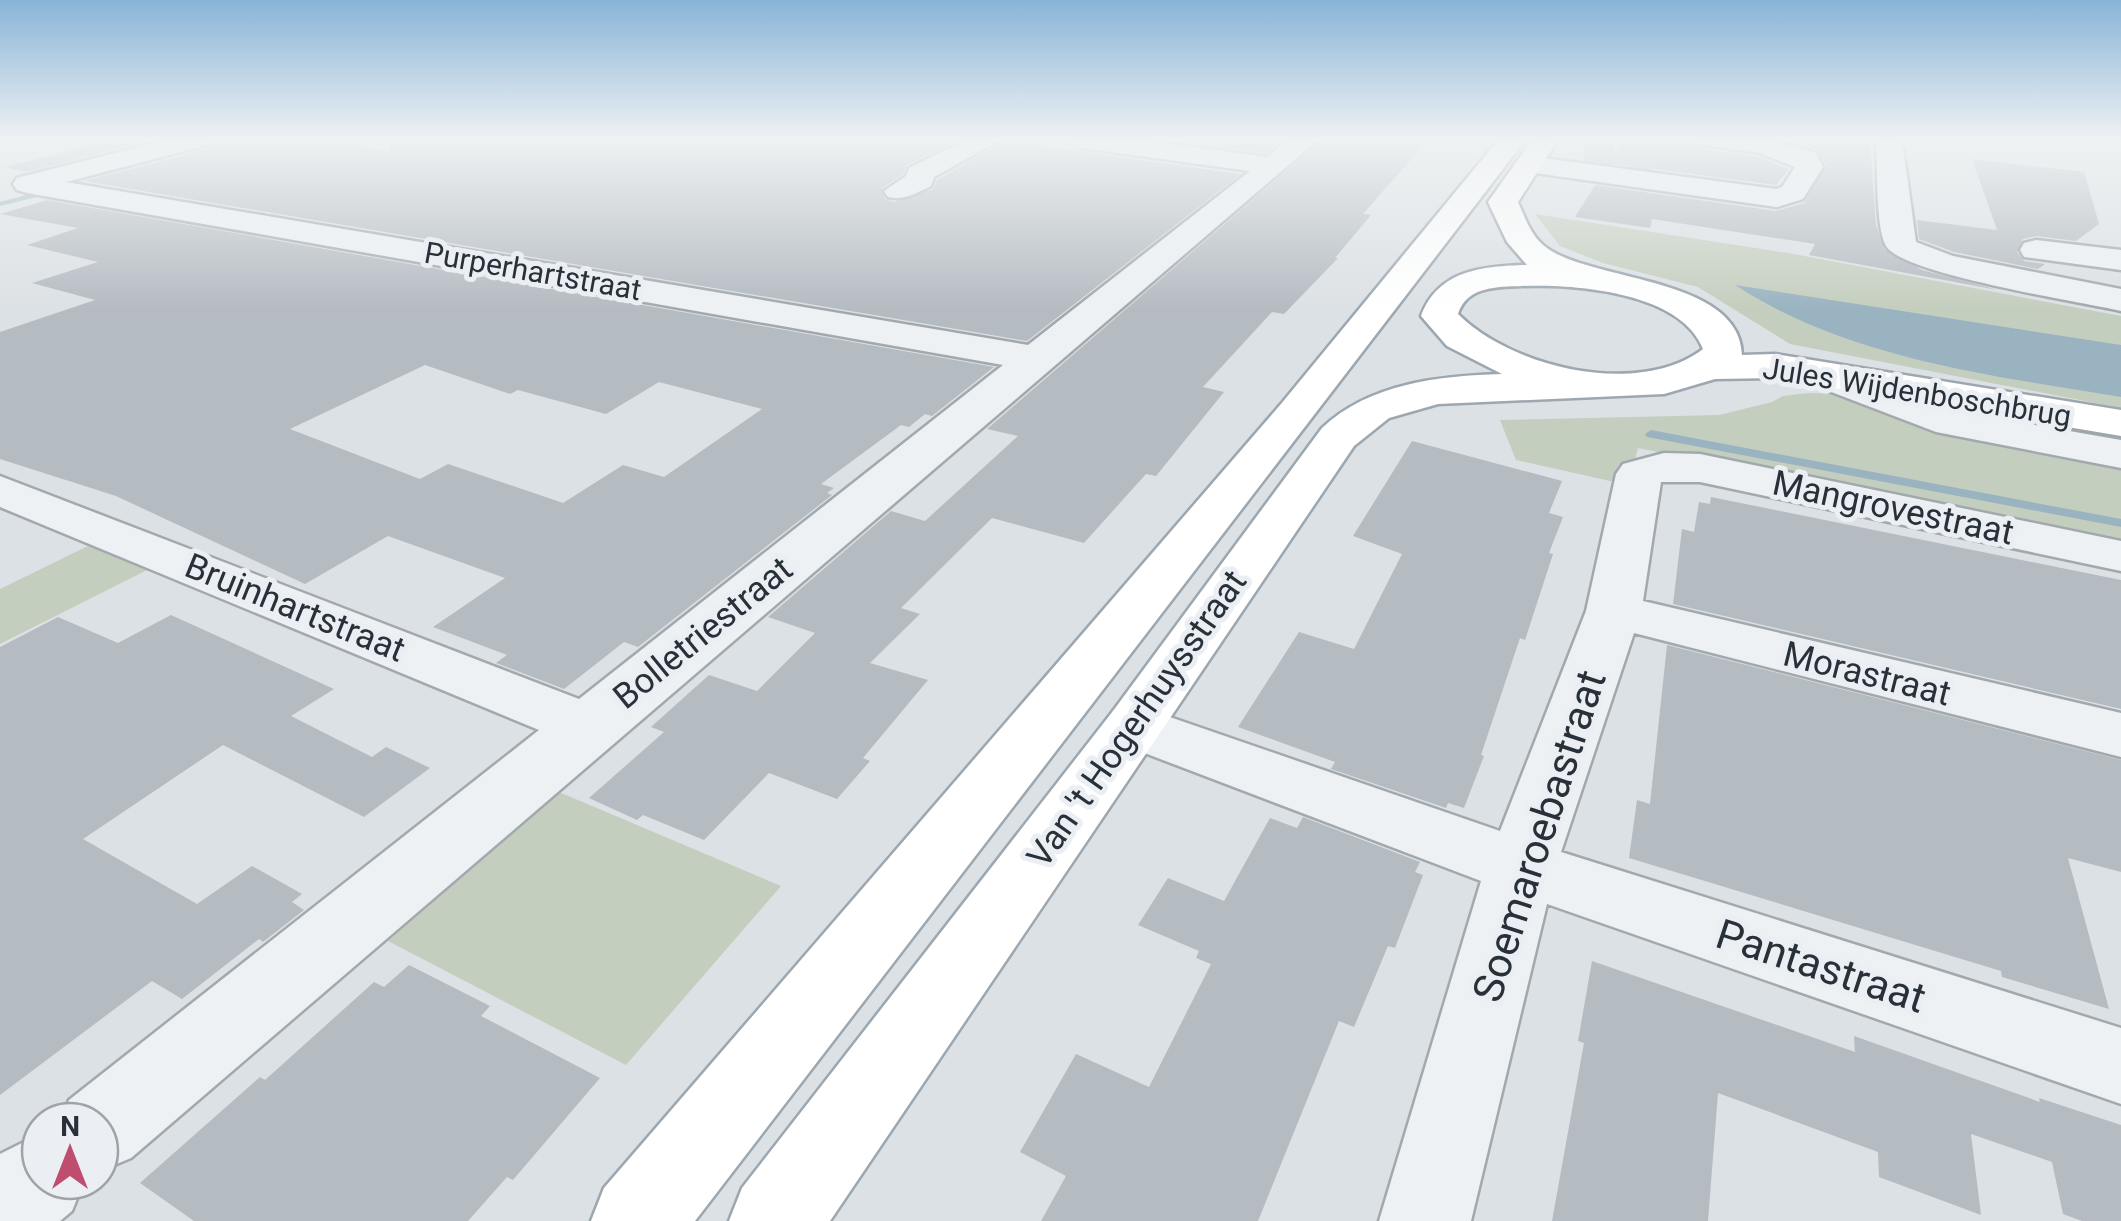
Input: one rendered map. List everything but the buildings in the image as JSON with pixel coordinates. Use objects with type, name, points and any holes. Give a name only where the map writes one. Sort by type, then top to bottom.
[{"type":"main road","name":"Van 't Hogerhuysstraat","points":[[637,1221],[1469,196]]},
{"type":"main road","name":"Van 't Hogerhuysstraat","points":[[1296,413],[1415,330],[1446,295],[1473,220],[1475,196]]},
{"type":"main road","points":[[1506,196],[1503,202],[1524,249],[1586,278],[1680,304],[1706,319],[1717,351],[1667,382],[1598,383],[1507,364],[1472,349],[1450,332],[1439,316],[1446,295],[1506,276],[1586,278]]},
{"type":"main road","name":"Jules Wijdenboschbrug","points":[[1717,351],[1827,376],[2121,422]]},
{"type":"main road","name":"Jules Wijdenboschbrug","points":[[1717,351],[1776,351],[2121,422]]},
{"type":"main road","name":"Van 't Hogerhuysstraat","points":[[775,1221],[1135,726],[1338,437],[1360,416],[1390,402],[1454,391],[1598,383]]},
{"type":"street","name":"Purperhartstraat","points":[[62,196],[1039,359]]},
{"type":"street","name":"Bolletriestraat","points":[[120,1113],[1238,196]]},
{"type":"street","points":[[1895,196],[1899,241],[1904,249],[1944,264],[2121,300]]},
{"type":"street","points":[[2050,286],[2031,241],[2121,260]]},
{"type":"street","points":[[1827,376],[1950,424],[2121,454]]},
{"type":"street","name":"Mangrovestraat","points":[[1664,467],[1700,468],[2121,556]]},
{"type":"street","name":"Soemaroebastraat","points":[[1425,1221],[1522,867],[1614,611],[1639,474],[1664,467]]},
{"type":"street","name":"Bruinhartstraat","points":[[0,490],[589,726]]},
{"type":"street","name":"Morastraat","points":[[1614,611],[2121,735]]},
{"type":"street","name":"Pantastraat","points":[[1135,726],[1522,867],[2121,1066]]},
{"type":"street","points":[[0,1212],[20,1195]]},
{"type":"green space","points":[[1535,214],[1794,254],[2121,316],[2121,408],[1790,344],[1698,287],[1603,263],[1560,246]]},
{"type":"green space","points":[[1842,394],[1991,442],[2121,466],[2121,544],[1638,448],[1628,485],[1516,460],[1500,420],[1719,415],[1783,396]]},
{"type":"green space","points":[[94,543],[155,566],[0,644],[0,589]]},
{"type":"green space","points":[[559,792],[781,886],[626,1065],[388,941]]},
{"type":"water","points":[[1735,285],[2121,345],[2121,397],[1971,371],[1872,347],[1825,331]]},
{"type":"waterway","points":[[0,204],[30,196]]},
{"type":"waterway","points":[[1651,434],[2121,523]]}]
